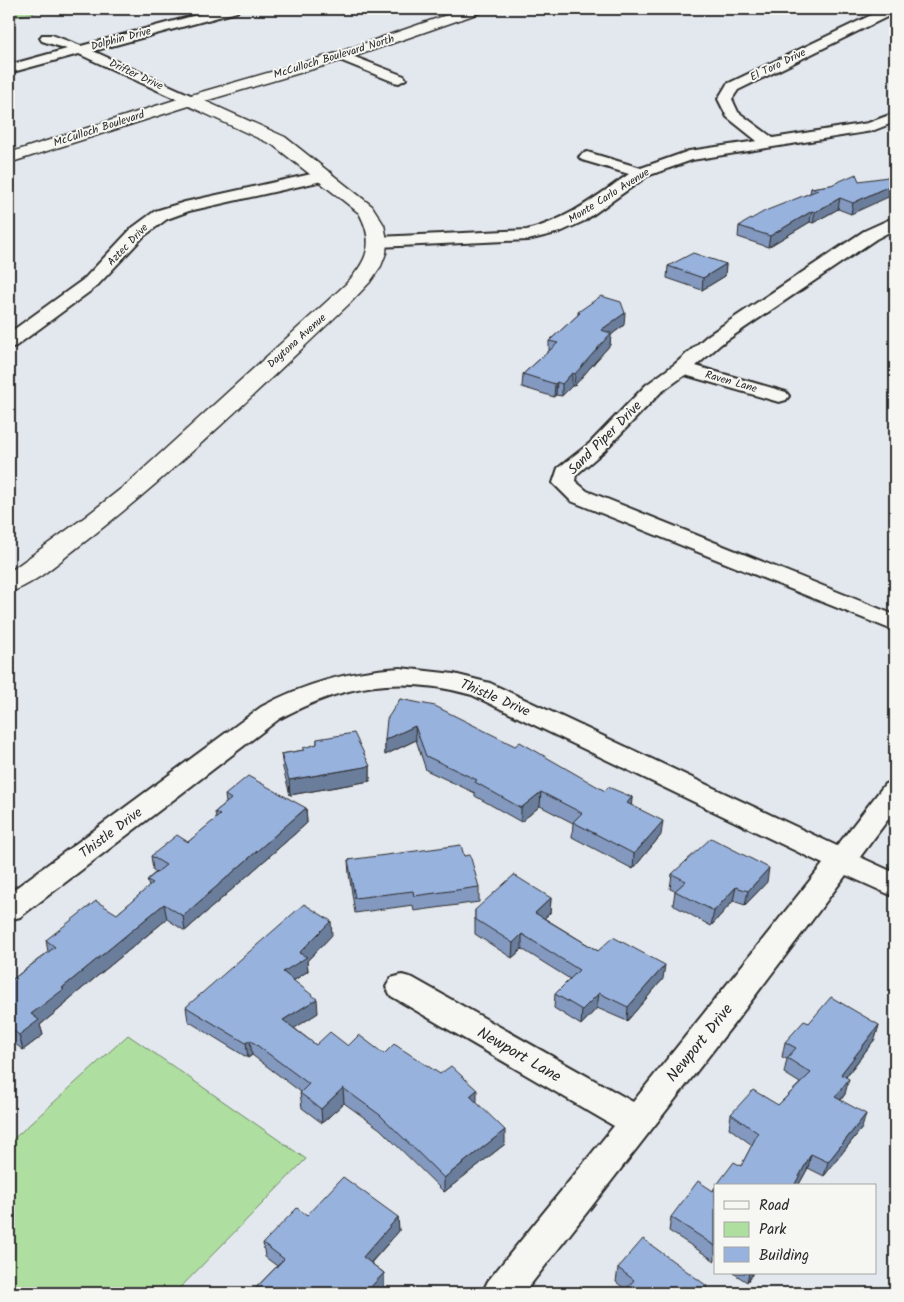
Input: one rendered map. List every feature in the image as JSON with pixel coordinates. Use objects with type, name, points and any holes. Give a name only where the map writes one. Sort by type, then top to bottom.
[{"type":"street","name":"Dolphin Drive","points":[[9,69],[232,9]]},
{"type":"street","name":"McCulloch Boulevard North","points":[[190,100],[342,56],[477,9]]},
{"type":"street","name":"El Toro Drive","points":[[769,143],[729,110],[725,99],[732,87],[894,9]]},
{"type":"street","name":"Drifter Drive","points":[[47,38],[81,50],[190,100]]},
{"type":"street","points":[[342,56],[399,79]]},
{"type":"street","points":[[190,100],[279,141],[366,210],[376,225],[378,242]]},
{"type":"street","name":"McCulloch Boulevard","points":[[9,158],[190,100]]},
{"type":"street","name":"Monte Carlo Avenue","points":[[378,242],[528,235],[554,228],[578,217],[641,173],[689,156],[872,127],[895,117]]},
{"type":"street","points":[[587,157],[641,173]]},
{"type":"street","name":"Aztec Drive","points":[[9,342],[90,283],[138,232],[161,215],[185,207],[325,176]]},
{"type":"street","name":"Sand Piper Drive","points":[[895,222],[870,235],[714,340],[682,368],[653,389],[597,447],[566,473],[564,483],[579,496],[895,624]]},
{"type":"street","name":"Daytona Avenue","points":[[9,584],[47,559],[103,516],[331,310],[363,280],[373,262],[378,242]]},
{"type":"street","name":"Raven Lane","points":[[682,368],[779,396]]},
{"type":"street","name":"Thistle Drive","points":[[9,909],[269,714],[291,701],[320,689],[367,678],[406,675],[431,676],[481,689],[895,886]]},
{"type":"street","name":"Newport Drive","points":[[501,1293],[725,1012],[895,791]]},
{"type":"street","name":"Newport Lane","points":[[402,987],[637,1122]]},
{"type":"green space","points":[[9,9],[53,9],[9,18]]},
{"type":"green space","points":[[128,1035],[306,1159],[175,1293],[9,1293],[9,1143]]},
{"type":"building","points":[[856,174],[859,181],[895,176],[895,183],[853,203],[840,198],[815,212],[812,211],[770,236],[739,226],[765,211],[818,190],[811,188],[831,185]]},
{"type":"building","points":[[693,253],[726,264],[703,278],[668,266]]},
{"type":"building","points":[[601,296],[621,302],[625,313],[601,330],[611,333],[575,374],[572,373],[562,384],[557,382],[555,384],[523,374],[558,343],[549,341],[580,313],[578,312]]},
{"type":"building","points":[[400,699],[435,706],[515,746],[520,742],[605,791],[608,787],[632,797],[627,803],[663,821],[634,854],[573,822],[582,813],[541,792],[521,808],[475,782],[477,780],[426,756],[415,726],[385,740],[387,719]]},
{"type":"building","points":[[354,733],[370,766],[289,780],[281,754],[304,750],[303,748],[317,744],[317,739]]},
{"type":"building","points":[[248,776],[306,808],[183,916],[164,904],[62,988],[64,989],[31,1014],[39,1020],[19,1035],[9,1027],[9,982],[55,947],[46,940],[96,901],[117,914],[153,883],[147,880],[166,865],[151,856],[177,835],[188,842],[220,815],[215,812],[231,799],[225,795]]},
{"type":"building","points":[[711,838],[769,868],[748,891],[736,887],[714,911],[675,891],[686,881],[672,874]]},
{"type":"building","points":[[461,845],[464,856],[470,855],[479,887],[414,896],[413,891],[355,898],[348,860]]},
{"type":"building","points":[[514,875],[551,898],[535,913],[598,951],[613,937],[665,965],[628,1007],[599,993],[582,1010],[555,994],[579,970],[522,934],[513,943],[475,919],[475,910]]},
{"type":"building","points":[[304,904],[331,921],[299,953],[307,957],[283,972],[317,999],[283,1020],[316,1045],[330,1032],[348,1046],[359,1035],[384,1054],[394,1044],[440,1074],[451,1066],[477,1090],[470,1096],[505,1130],[444,1178],[380,1115],[343,1088],[321,1109],[300,1093],[309,1084],[250,1040],[246,1043],[186,1007]]},
{"type":"building","points":[[831,997],[879,1025],[841,1074],[849,1079],[835,1097],[866,1114],[828,1162],[811,1154],[795,1184],[718,1184],[734,1162],[741,1166],[758,1133],[731,1114],[753,1090],[778,1105],[811,1073],[787,1058],[796,1048],[785,1042],[804,1021],[809,1023]]},
{"type":"building","points":[[343,1177],[398,1217],[363,1257],[384,1273],[365,1293],[251,1293],[284,1259],[263,1243],[297,1208],[307,1215]]},
{"type":"building","points":[[698,1181],[713,1191],[714,1189],[714,1245],[671,1217]]},
{"type":"building","points":[[643,1239],[707,1286],[705,1293],[623,1293],[634,1280],[618,1268]]}]
